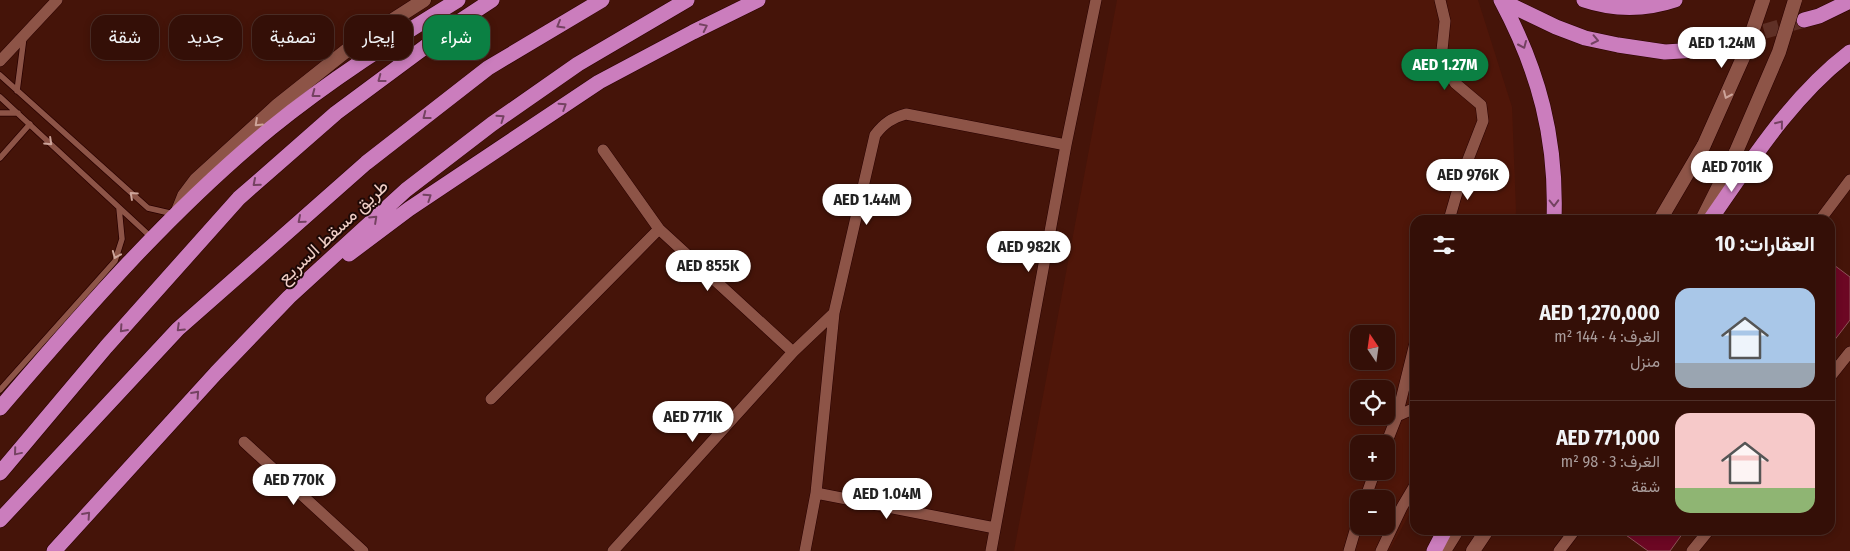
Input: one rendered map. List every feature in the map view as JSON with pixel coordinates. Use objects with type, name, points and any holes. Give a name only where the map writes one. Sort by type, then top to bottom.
[{"type":"highway","points":[[0,408],[100,292],[152,238],[241,154],[301,105],[375,52],[458,0]]},
{"type":"highway","points":[[0,472],[106,347],[239,198],[336,113],[460,21],[492,0]]},
{"type":"highway","name":"طريق مسقط السريع","points":[[0,520],[178,329],[366,163],[488,68],[602,0]]},
{"type":"highway","name":"طريق مسقط السريع","points":[[54,551],[216,373],[289,297],[406,190],[484,130],[578,64],[687,0]]},
{"type":"highway","points":[[289,297],[409,209],[599,82],[758,0]]},
{"type":"highway","points":[[1502,0],[1556,27],[1585,38],[1618,45],[1665,52],[1697,50],[1720,44]]},
{"type":"highway","points":[[1502,0],[1533,69],[1543,102],[1554,175],[1554,215]]},
{"type":"highway","points":[[1584,0],[1596,4],[1628,8],[1651,6],[1675,0]]},
{"type":"highway","points":[[1804,20],[1819,16],[1850,1]]},
{"type":"highway","points":[[1801,98],[1811,79],[1826,63],[1850,43]]},
{"type":"highway","points":[[1713,215],[1761,147],[1801,98],[1837,62],[1850,52]]},
{"type":"highway","points":[[1434,551],[1442,535]]},
{"type":"main road","points":[[176,215],[184,196],[196,180],[278,105],[351,48],[424,0]]},
{"type":"main road","points":[[1663,215],[1704,145],[1745,54],[1762,0]]},
{"type":"main road","points":[[1704,215],[1736,152],[1779,52],[1795,0]]},
{"type":"main road","points":[[1444,551],[1454,535]]},
{"type":"main road","points":[[1473,551],[1484,535]]},
{"type":"street","points":[[0,61],[57,0]]},
{"type":"street","points":[[991,551],[1066,144],[1096,0]]},
{"type":"street","points":[[1440,0],[1445,21],[1441,60],[1454,83],[1481,106],[1483,122],[1462,175],[1450,215]]},
{"type":"street","points":[[805,551],[816,493],[834,313],[875,135],[884,123],[894,117],[906,114],[1066,144]]},
{"type":"street","points":[[602,150],[659,229],[793,352]]},
{"type":"street","points":[[1824,215],[1850,180]]},
{"type":"street","points":[[491,398],[659,229]]},
{"type":"street","points":[[613,551],[793,352],[834,313]]},
{"type":"street","points":[[1835,372],[1850,352]]},
{"type":"street","points":[[1390,435],[1397,416],[1410,363]]},
{"type":"street","points":[[1397,416],[1410,410]]},
{"type":"street","points":[[244,442],[363,551]]},
{"type":"street","points":[[816,493],[995,528]]},
{"type":"street","points":[[1381,551],[1410,493]]},
{"type":"street","points":[[1348,551],[1353,535]]},
{"type":"street","points":[[1559,551],[1571,535]]},
{"type":"street","points":[[1692,551],[1705,535]]},
{"type":"lane","points":[[17,91],[24,35]]},
{"type":"lane","points":[[0,75],[148,208],[176,215]]},
{"type":"lane","points":[[0,97],[152,238]]},
{"type":"lane","points":[[0,113],[18,113]]},
{"type":"lane","points":[[0,158],[30,124]]},
{"type":"lane","points":[[0,390],[115,261],[122,239],[119,208]]},
{"type":"shaded area","points":[[1117,0],[1478,0],[1512,107],[1516,215],[1410,215],[1410,513],[1389,551],[1014,551]]},
{"type":"building","points":[[1835,266],[1850,277],[1850,320],[1835,340]]},
{"type":"building","points":[[1626,535],[1682,535],[1670,551],[1648,551]]},
{"type":"tunnel","points":[[1720,44],[1804,20]]}]
